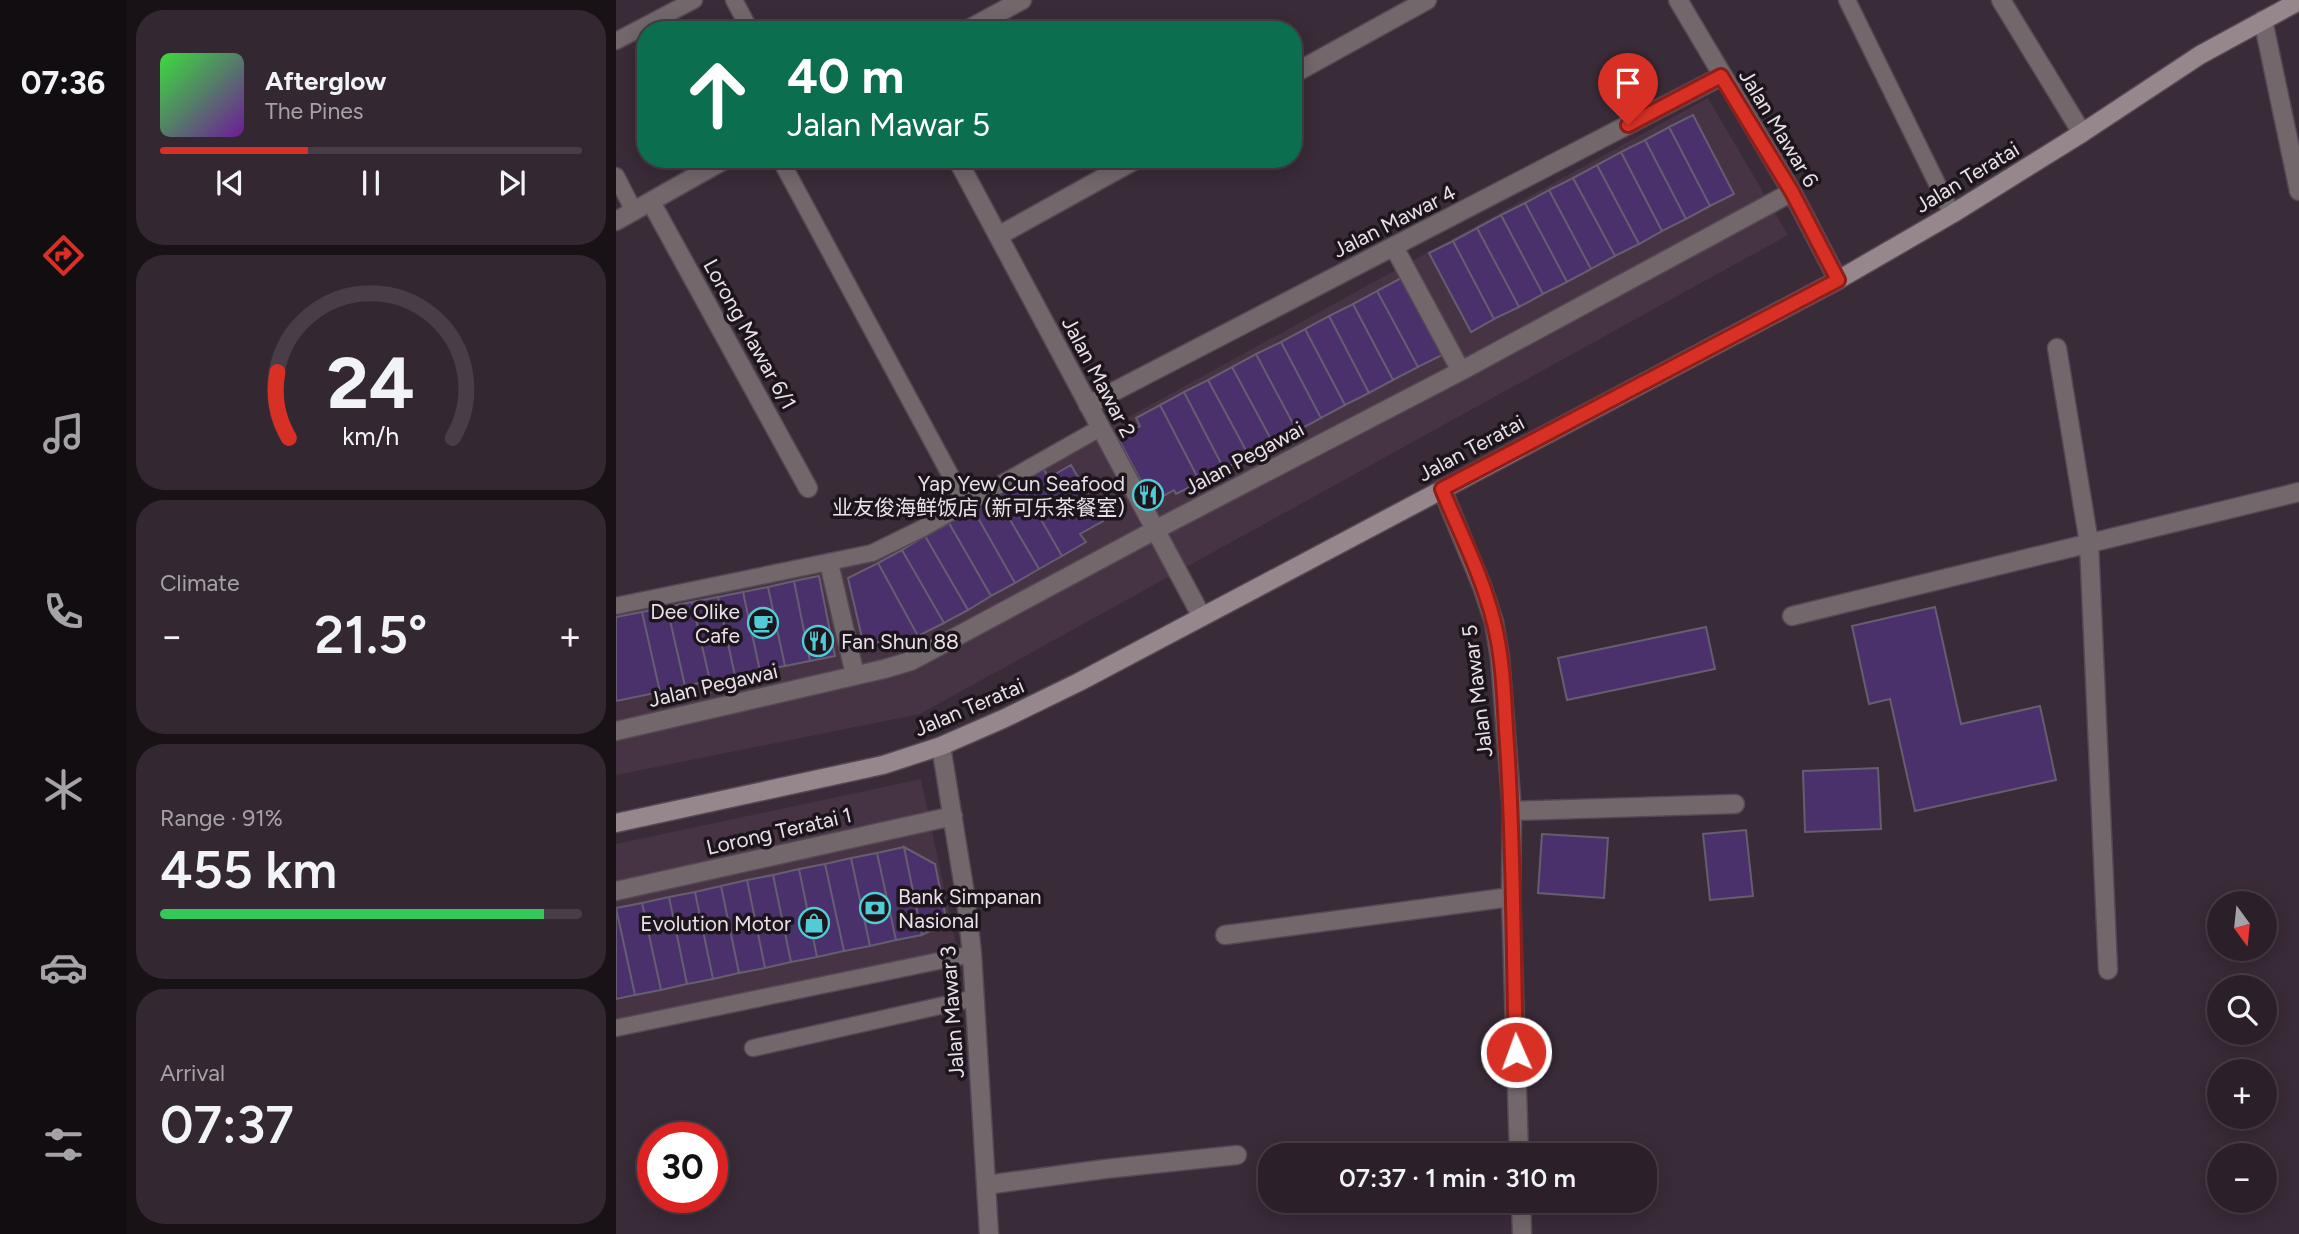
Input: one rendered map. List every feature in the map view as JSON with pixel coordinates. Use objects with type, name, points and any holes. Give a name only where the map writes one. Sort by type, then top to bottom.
[{"type":"street","points":[[984,21],[1022,0]]},
{"type":"street","points":[[1302,69],[1427,0]]},
{"type":"street","name":"Jalan Mawar 6","points":[[1678,0],[1792,192],[1838,280]]},
{"type":"street","points":[[2001,0],[2082,133]]},
{"type":"street","name":"Jalan Teratai","points":[[616,823],[883,765],[941,746],[1068,687],[1838,280],[1952,214],[2200,55],[2299,1]]},
{"type":"street","points":[[2263,20],[2299,191]]},
{"type":"street","name":"Jalan Mawar 4","points":[[1088,405],[1721,76]]},
{"type":"street","points":[[616,221],[710,168]]},
{"type":"street","name":"Jalan Mawar 2","points":[[962,168],[1202,617]]},
{"type":"street","points":[[998,236],[1121,168]]},
{"type":"street","name":"Jalan Pegawai","points":[[616,731],[911,661],[1461,371],[1792,192]]},
{"type":"street","name":"Lorong Mawar 6/1","points":[[651,202],[808,488]]},
{"type":"street","points":[[1394,247],[1461,371]]},
{"type":"street","points":[[2057,348],[2089,543],[2108,971]]},
{"type":"street","name":"Jalan Mawar 5","points":[[1442,489],[1482,586],[1494,622],[1500,658],[1512,811],[1511,897],[1519,1143]]},
{"type":"street","points":[[1792,616],[2299,492]]},
{"type":"street","points":[[829,563],[855,675]]},
{"type":"street","name":"Jalan Mawar 3","points":[[941,746],[972,954],[989,1234]]},
{"type":"street","points":[[1512,811],[1735,804]]},
{"type":"street","name":"Lorong Teratai 1","points":[[616,891],[953,816]]},
{"type":"street","points":[[1225,935],[1511,897]]},
{"type":"street","points":[[986,1185],[1237,1155]]},
{"type":"street","points":[[1521,1213],[1522,1234]]},
{"type":"lane","points":[[654,21],[694,0]]},
{"type":"lane","points":[[734,0],[745,21]]},
{"type":"lane","points":[[1847,0],[1952,214]]},
{"type":"lane","points":[[616,41],[637,30]]},
{"type":"lane","points":[[785,168],[966,504]]},
{"type":"lane","points":[[616,176],[634,211]]},
{"type":"lane","points":[[616,606],[872,553],[895,543],[1100,428]]},
{"type":"lane","points":[[616,1028],[972,954]]},
{"type":"lane","points":[[753,1048],[975,998]]},
{"type":"shaded area","points":[[1708,98],[1788,235],[920,714],[616,775],[616,604],[889,549]]},
{"type":"shaded area","points":[[921,779],[960,963],[616,1037],[616,844]]},
{"type":"building","points":[[1693,115],[1734,194],[1710,206],[1669,127]]},
{"type":"building","points":[[1669,127],[1710,206],[1686,219],[1645,140]]},
{"type":"building","points":[[1645,140],[1686,219],[1662,231],[1621,152]]},
{"type":"building","points":[[1621,152],[1662,231],[1639,244],[1597,165]]},
{"type":"building","points":[[1597,165],[1639,244],[1615,256],[1573,178]]},
{"type":"building","points":[[1573,178],[1615,256],[1591,269],[1549,190]]},
{"type":"building","points":[[1549,190],[1591,269],[1567,282],[1525,203]]},
{"type":"building","points":[[1525,203],[1567,282],[1543,294],[1501,215]]},
{"type":"building","points":[[1501,215],[1543,294],[1519,307],[1477,228]]},
{"type":"building","points":[[1477,228],[1519,307],[1494,319],[1453,241]]},
{"type":"building","points":[[1453,241],[1494,319],[1471,332],[1429,253]]},
{"type":"building","points":[[1401,278],[1442,355],[1418,367],[1377,291]]},
{"type":"building","points":[[1377,291],[1418,367],[1393,380],[1353,304]]},
{"type":"building","points":[[1353,304],[1393,380],[1369,393],[1329,316]]},
{"type":"building","points":[[1329,316],[1369,393],[1345,405],[1305,329]]},
{"type":"building","points":[[1305,329],[1345,405],[1321,418],[1281,342]]},
{"type":"building","points":[[1281,342],[1321,418],[1297,431],[1256,354]]},
{"type":"building","points":[[1256,354],[1297,431],[1273,443],[1232,367]]},
{"type":"building","points":[[1232,367],[1273,443],[1249,456],[1208,380]]},
{"type":"building","points":[[1208,380],[1249,456],[1224,469],[1184,392]]},
{"type":"building","points":[[1184,392],[1224,469],[1200,482],[1160,405]]},
{"type":"building","points":[[1160,405],[1200,482],[1176,494],[1174,490],[1152,502],[1118,438],[1140,426],[1136,418]]},
{"type":"building","points":[[1071,465],[1103,521],[1080,534],[1086,542],[1062,556],[1020,483],[1044,469],[1048,478]]},
{"type":"building","points":[[1020,483],[1062,556],[1039,569],[996,496]]},
{"type":"building","points":[[996,496],[1039,569],[1015,583],[973,509]]},
{"type":"building","points":[[973,509],[1015,583],[991,596],[949,523]]},
{"type":"building","points":[[949,523],[991,596],[968,610],[925,536]]},
{"type":"building","points":[[925,536],[968,610],[944,623],[902,550]]},
{"type":"building","points":[[902,550],[944,623],[918,636],[878,563]]},
{"type":"building","points":[[878,563],[918,636],[891,642],[863,642],[848,578]]},
{"type":"building","points":[[819,576],[835,656],[810,661],[794,581]]},
{"type":"building","points":[[794,581],[810,661],[785,666],[768,587]]},
{"type":"building","points":[[768,587],[785,666],[760,671],[743,592]]},
{"type":"building","points":[[743,592],[760,671],[735,676],[718,597]]},
{"type":"building","points":[[718,597],[735,676],[710,681],[692,602]]},
{"type":"building","points":[[692,602],[710,681],[685,686],[667,607]]},
{"type":"building","points":[[667,607],[685,686],[660,692],[642,612]]},
{"type":"building","points":[[1935,607],[1961,724],[2040,706],[2056,780],[1915,811],[1890,699],[1869,704],[1852,626]]},
{"type":"building","points":[[642,612],[660,692],[616,701],[616,617]]},
{"type":"building","points":[[1706,627],[1715,669],[1567,700],[1558,658]]},
{"type":"building","points":[[1878,768],[1881,829],[1805,832],[1803,771]]},
{"type":"building","points":[[1746,830],[1753,896],[1710,900],[1703,834]]},
{"type":"building","points":[[1542,834],[1608,838],[1604,898],[1538,893]]},
{"type":"building","points":[[904,847],[922,935],[896,940],[877,853]]},
{"type":"building","points":[[904,847],[935,864],[947,923],[922,935]]},
{"type":"building","points":[[877,853],[896,940],[870,946],[851,858]]},
{"type":"building","points":[[851,858],[870,946],[844,951],[825,864]]},
{"type":"building","points":[[825,864],[844,951],[817,957],[799,869]]},
{"type":"building","points":[[799,869],[817,957],[791,962],[773,875]]},
{"type":"building","points":[[773,875],[791,962],[765,968],[747,880]]},
{"type":"building","points":[[747,880],[765,968],[739,973],[721,886]]},
{"type":"building","points":[[721,886],[739,973],[713,979],[695,892]]},
{"type":"building","points":[[695,892],[713,979],[687,984],[669,897]]},
{"type":"building","points":[[669,897],[687,984],[661,990],[642,903]]},
{"type":"building","points":[[642,903],[661,990],[635,995],[616,908]]},
{"type":"building","points":[[616,908],[635,995],[616,999]]},
{"type":"place","name":"Yap Yew Cun Seafood 业友俊海鲜饭店 (新可乐茶餐室)","points":[[1148,495]]},
{"type":"place","name":"Dee Olike Cafe","points":[[763,623]]},
{"type":"place","name":"Fan Shun 88","points":[[818,641]]},
{"type":"place","name":"Bank Simpanan Nasional","points":[[875,908]]},
{"type":"place","name":"Evolution Motor","points":[[814,923]]},
{"type":"route","points":[[1516,1052],[1511,897],[1512,811],[1500,658],[1494,622],[1482,586],[1442,489],[1838,280],[1792,192],[1721,76],[1628,125]]}]
